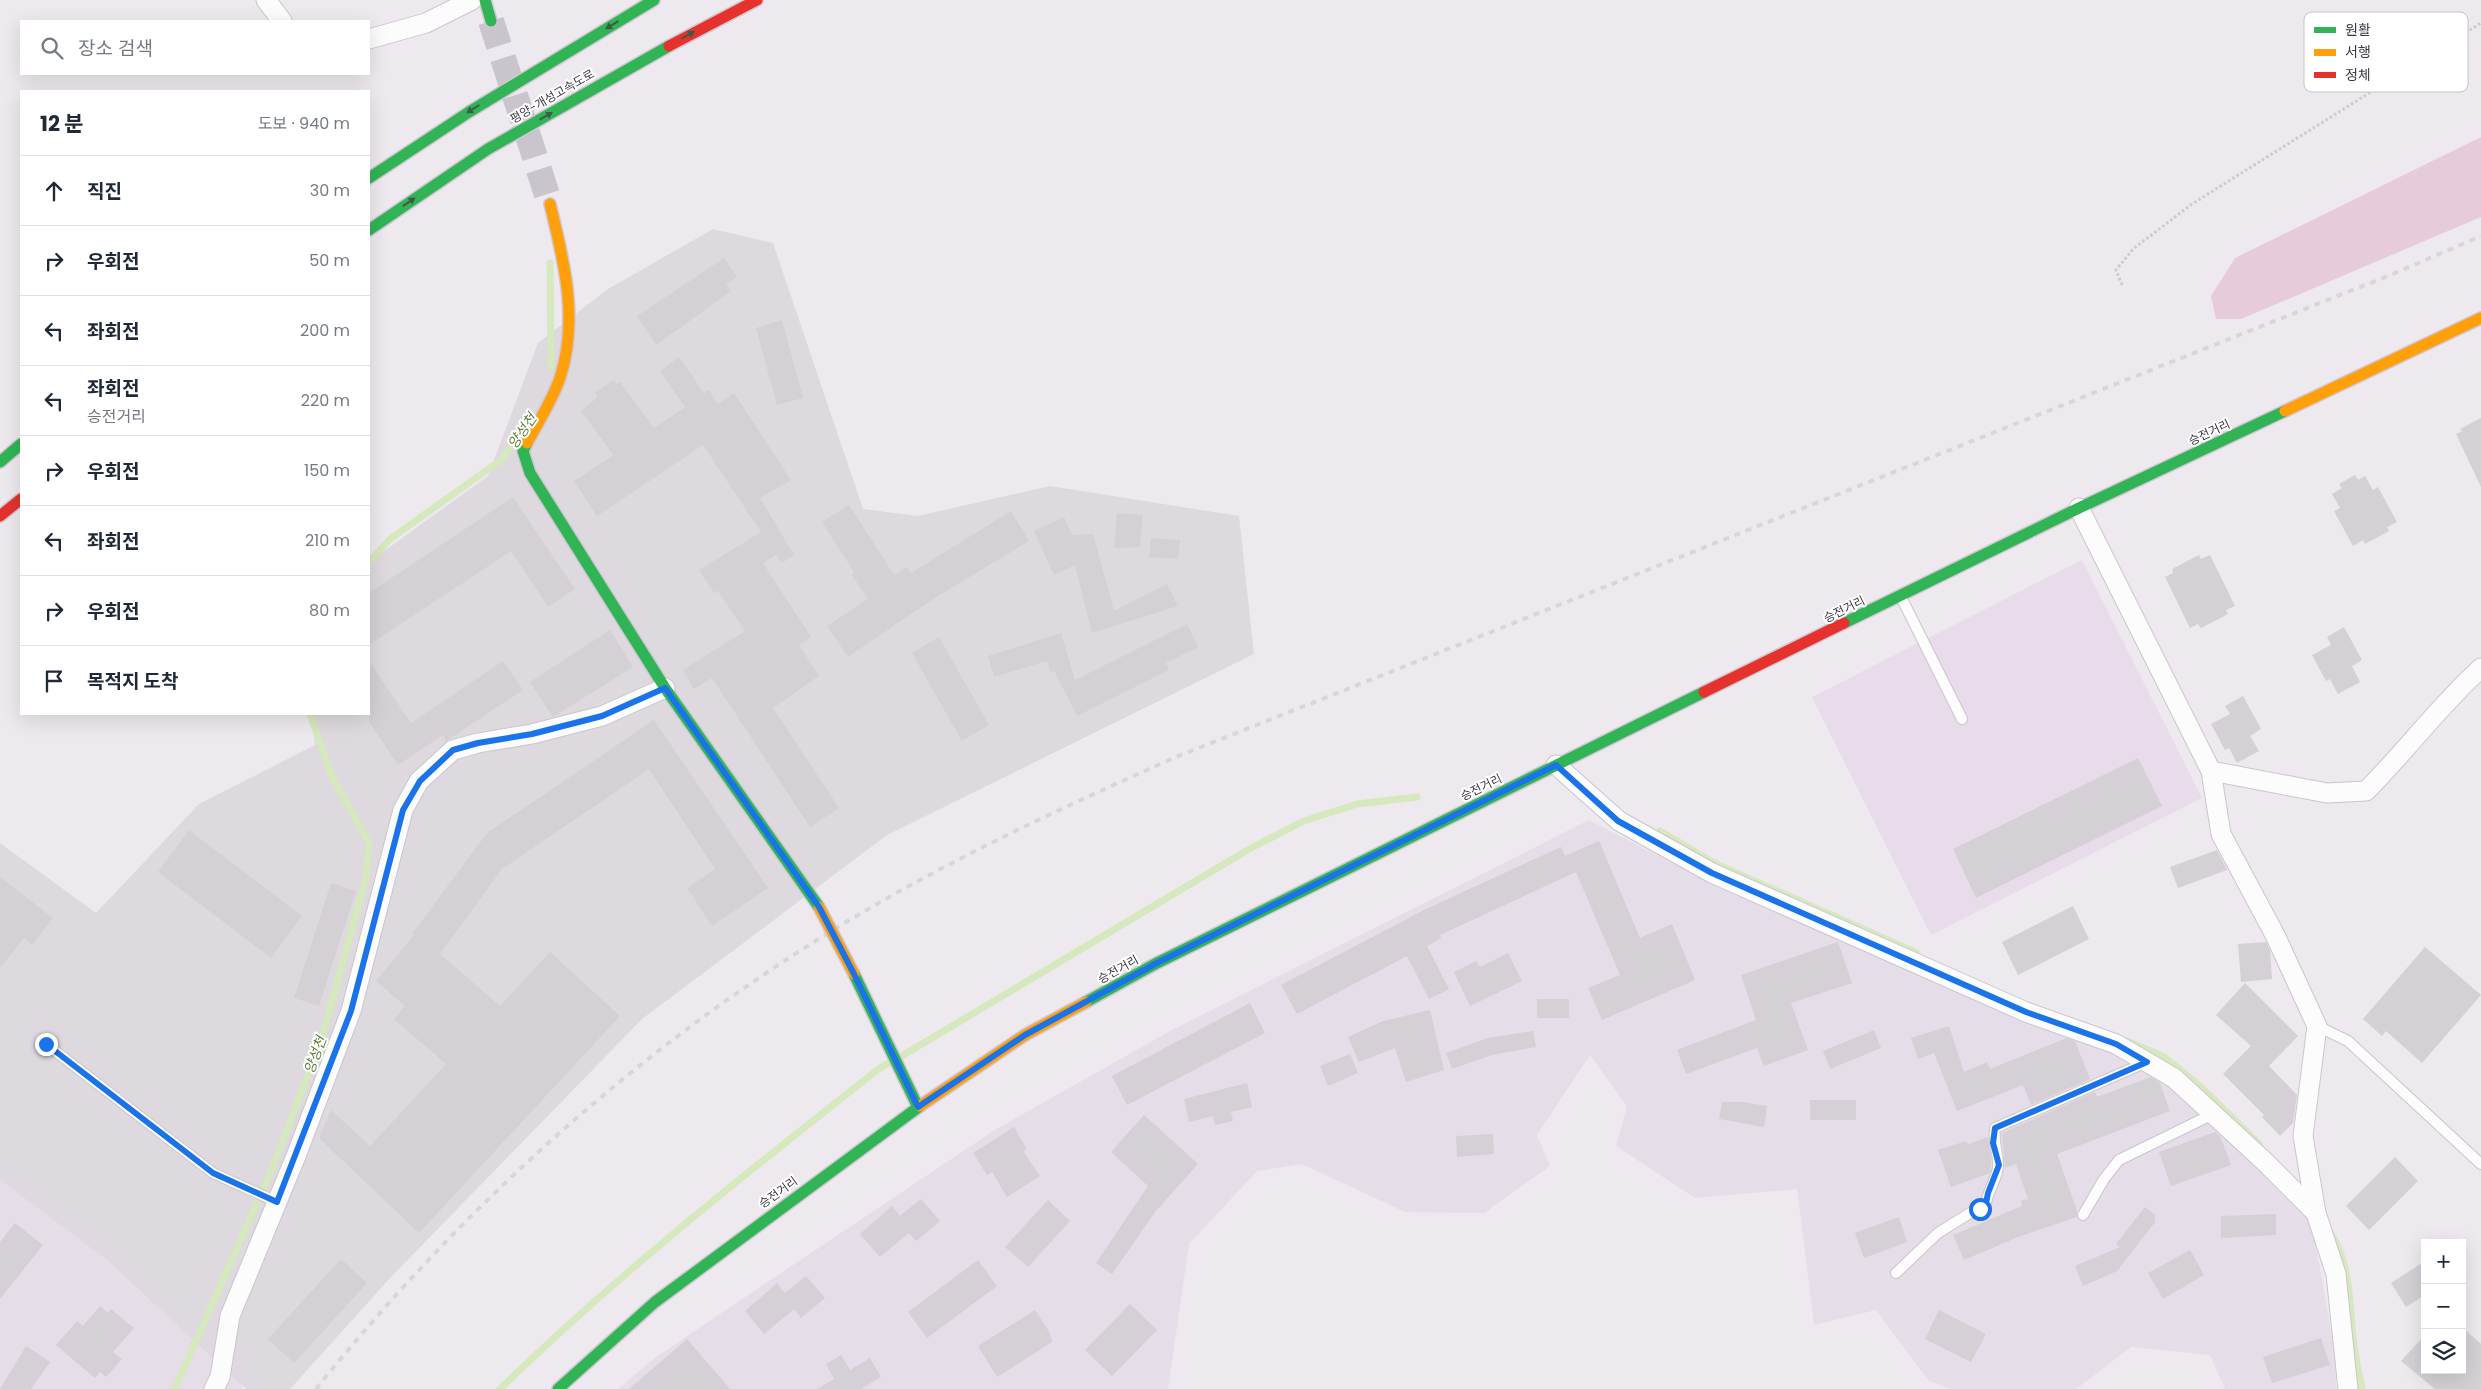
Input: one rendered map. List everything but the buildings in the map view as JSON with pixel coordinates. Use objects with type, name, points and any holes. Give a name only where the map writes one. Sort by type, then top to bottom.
[{"type":"main road","points":[[485,0],[491,21]]},
{"type":"main road","points":[[370,177],[469,112],[654,0]]},
{"type":"main road","name":"평양-개성고속도로","points":[[370,229],[488,149],[698,30],[757,0]]},
{"type":"main road","points":[[550,204],[570,292],[570,333],[562,368],[549,404],[523,451],[530,473],[665,688],[819,907],[854,974],[918,1107]]},
{"type":"main road","name":"승전거리","points":[[558,1389],[655,1302],[918,1107],[1025,1035],[1155,964],[1556,765],[2079,508],[2481,318]]},
{"type":"main road","points":[[0,462],[20,445]]},
{"type":"main road","points":[[0,516],[20,500]]},
{"type":"street","points":[[266,0],[281,20]]},
{"type":"street","points":[[370,40],[426,23],[472,0]]},
{"type":"street","points":[[2079,508],[2211,771],[2222,834],[2275,935],[2317,1026],[2303,1136],[2316,1213],[2336,1274],[2348,1389]]},
{"type":"street","points":[[2211,771],[2326,793],[2366,791],[2395,762],[2450,696],[2481,668]]},
{"type":"street","points":[[214,1389],[220,1377],[230,1316],[351,1011],[403,810],[420,781],[453,750],[478,743],[532,734],[602,716],[665,688]]},
{"type":"street","points":[[1556,765],[1618,821],[1712,873],[2026,1012],[2116,1044],[2147,1062],[2174,1078],[2263,1160],[2316,1213]]},
{"type":"lane","points":[[1901,596],[1962,719]]},
{"type":"lane","points":[[2317,1026],[2348,1041],[2481,1164]]},
{"type":"lane","points":[[46,1044],[213,1173],[276,1202]]},
{"type":"lane","points":[[1896,1273],[1938,1233],[1986,1203],[1999,1165],[1993,1143],[1995,1128],[2147,1062]]},
{"type":"lane","points":[[2083,1215],[2104,1179],[2119,1160],[2213,1114]]},
{"type":"path","points":[[2468,31],[2481,23]]},
{"type":"path","points":[[2122,285],[2116,270],[2133,249],[2192,204],[2371,92]]},
{"type":"shaded area","points":[[2481,137],[2481,217],[2241,319],[2216,319],[2211,296],[2235,258]]},
{"type":"shaded area","points":[[713,229],[773,243],[863,509],[918,516],[1050,486],[1239,516],[1254,654],[887,835],[642,1019],[391,1277],[290,1389],[246,1389],[108,1261],[0,1180],[0,843],[96,913],[199,804],[315,745],[312,715],[370,715],[370,561],[488,476],[538,343],[608,289]]},
{"type":"shaded area","points":[[2082,560],[2202,798],[1931,935],[1812,697]]},
{"type":"shaded area","points":[[1589,820],[1705,880],[1844,935],[2160,1074],[2303,1209],[2314,1235],[2335,1353],[2336,1389],[2225,1389],[2210,1355],[2131,1347],[2076,1389],[1952,1389],[1929,1381],[1876,1310],[1814,1325],[1797,1189],[1695,1198],[1616,1146],[1627,1106],[1590,1055],[1537,1135],[1550,1166],[1484,1213],[1405,1212],[1302,1164],[1257,1171],[1189,1244],[1168,1389],[618,1389],[656,1357],[993,1131],[1172,1030]]},
{"type":"shaded area","points":[[0,1180],[108,1261],[243,1386],[241,1389],[0,1389]]},
{"type":"waterway","name":"양성천","points":[[550,263],[551,367]]},
{"type":"waterway","name":"양성천","points":[[370,561],[390,539],[501,460],[515,441]]},
{"type":"waterway","name":"양성천","points":[[175,1389],[271,1171],[321,1041],[366,878],[369,842],[333,779],[310,715]]},
{"type":"waterway","points":[[900,1057],[1251,848],[1304,821],[1357,804],[1417,797]]},
{"type":"waterway","points":[[1660,831],[1716,864],[1917,953]]},
{"type":"waterway","points":[[2127,1041],[2164,1057],[2200,1086],[2259,1144]]},
{"type":"waterway","points":[[500,1389],[637,1264],[732,1185],[877,1070],[890,1062]]},
{"type":"waterway","points":[[2330,1232],[2338,1246],[2347,1275],[2353,1335],[2362,1389]]},
{"type":"tunnel","points":[[491,21],[550,204]]},
{"type":"railway","points":[[316,1389],[426,1262],[485,1202],[546,1145],[610,1090],[744,988],[857,915],[946,866],[1037,820],[1176,757],[2388,276],[2481,236]]},
{"type":"traffic: fast","points":[[485,0],[491,21]]},
{"type":"traffic: fast","points":[[370,177],[469,112],[654,0]]},
{"type":"traffic: fast","points":[[370,229],[488,149],[669,46]]},
{"type":"traffic: fast","points":[[1844,623],[2079,508],[2285,411]]},
{"type":"traffic: fast","points":[[527,443],[523,451],[530,473],[665,688],[819,907]]},
{"type":"traffic: fast","points":[[0,462],[20,445]]},
{"type":"traffic: fast","points":[[1086,1002],[1155,964],[1704,692]]},
{"type":"traffic: fast","points":[[854,974],[918,1107]]},
{"type":"traffic: fast","points":[[558,1389],[655,1302],[920,1106]]},
{"type":"traffic: slow","points":[[527,443],[557,386],[566,356],[569,312],[567,291],[560,247],[550,204]]},
{"type":"traffic: slow","points":[[2285,411],[2481,318]]},
{"type":"traffic: slow","points":[[819,907],[854,974]]},
{"type":"traffic: slow","points":[[920,1106],[1025,1035],[1086,1002]]},
{"type":"traffic: jam","points":[[669,46],[757,0]]},
{"type":"traffic: jam","points":[[0,516],[20,500]]},
{"type":"traffic: jam","points":[[1704,692],[1844,623]]},
{"type":"route","points":[[46,1044],[213,1173],[277,1202],[351,1011],[403,810],[420,781],[453,750],[478,743],[532,734],[602,716],[665,688],[819,907],[854,974],[918,1107],[1025,1035],[1155,964],[1556,765],[1618,821],[1712,873],[1854,934],[2026,1012],[2116,1044],[2147,1062],[1995,1128],[1993,1143],[1999,1165],[1986,1203],[1980,1209]]}]
